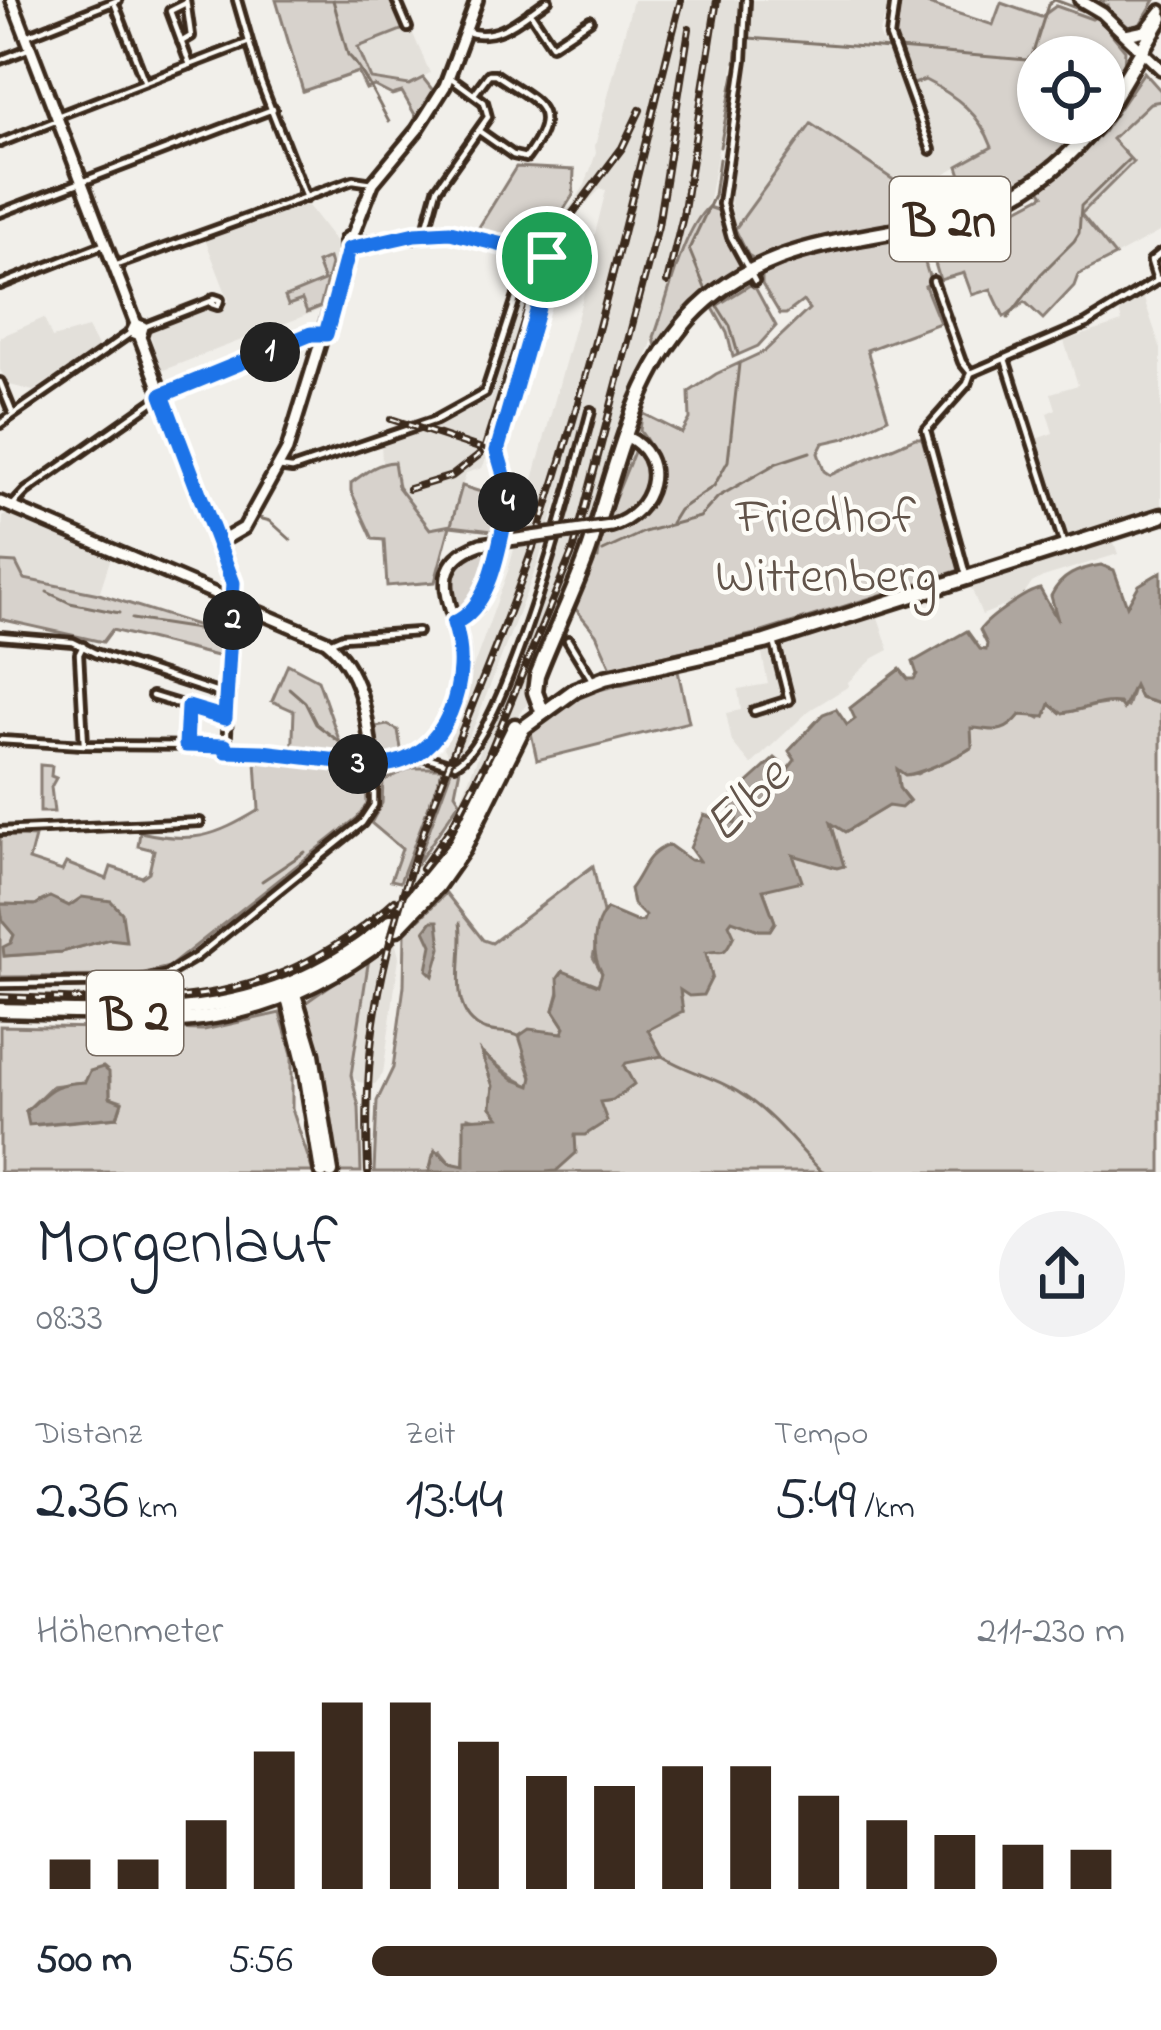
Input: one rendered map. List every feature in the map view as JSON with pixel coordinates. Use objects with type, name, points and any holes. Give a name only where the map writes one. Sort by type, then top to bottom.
[{"type":"main road","points":[[1125,80],[1161,14]]},
{"type":"main road","name":"B 2n","points":[[540,708],[537,676],[586,560],[625,436],[651,374],[674,337],[709,300],[811,245],[952,218],[1003,201],[1054,168],[1077,144]]},
{"type":"main road","points":[[326,1172],[290,991],[343,968],[394,925],[481,808],[517,737],[540,708],[593,682],[774,639],[1161,516]]},
{"type":"main road","name":"B 2","points":[[0,1013],[175,1012],[290,991]]},
{"type":"street","points":[[12,0],[233,583],[225,748]]},
{"type":"street","points":[[238,0],[248,44],[306,198]]},
{"type":"street","points":[[396,0],[408,28]]},
{"type":"street","points":[[467,32],[491,36],[548,0]]},
{"type":"street","points":[[746,0],[743,59],[722,204],[731,237],[752,276]]},
{"type":"street","points":[[895,0],[890,37],[931,150]]},
{"type":"street","points":[[1080,0],[1096,8],[1159,66]]},
{"type":"street","points":[[26,36],[116,1],[145,83]]},
{"type":"street","points":[[218,543],[242,531],[278,467],[298,422],[373,183],[417,130],[450,77],[475,1]]},
{"type":"street","points":[[182,42],[191,36],[186,2],[170,11],[190,65]]},
{"type":"street","points":[[530,12],[552,45],[590,20]]},
{"type":"street","points":[[1126,35],[1145,31],[1161,14]]},
{"type":"street","points":[[0,143],[248,44]]},
{"type":"street","points":[[0,60],[32,48]]},
{"type":"street","points":[[1125,86],[1139,67],[1159,66]]},
{"type":"street","points":[[474,94],[489,74],[495,74],[538,105],[546,123],[544,135],[526,158],[513,155],[479,131]]},
{"type":"street","points":[[424,233],[436,189],[488,112],[484,102],[450,77]]},
{"type":"street","points":[[0,213],[273,109]]},
{"type":"street","points":[[114,266],[356,179],[373,183]]},
{"type":"street","points":[[353,243],[424,233],[465,234],[549,260],[497,451],[508,505],[482,598],[470,614],[454,623]]},
{"type":"street","points":[[0,285],[105,244]]},
{"type":"street","points":[[278,467],[292,469],[422,425],[485,393],[526,268],[537,253]]},
{"type":"street","points":[[969,371],[1086,324],[1159,279],[1151,263],[1161,253]]},
{"type":"street","points":[[932,280],[969,371],[969,381],[925,434],[967,578]]},
{"type":"street","points":[[0,424],[138,330],[212,302]]},
{"type":"street","points":[[12,508],[26,491],[162,395],[311,334],[326,334]]},
{"type":"street","points":[[1005,359],[1065,547]]},
{"type":"street","points":[[0,382],[13,414]]},
{"type":"street","points":[[455,764],[467,756],[514,663],[591,411]]},
{"type":"street","points":[[0,740],[186,745],[373,765],[405,763],[442,729],[457,686],[462,652],[445,597],[448,577],[459,556],[481,544],[611,526],[639,512],[653,482],[646,452],[625,436]]},
{"type":"street","points":[[0,502],[328,644],[343,658],[359,688],[373,765],[374,805],[362,824],[181,967],[144,982],[0,984]]},
{"type":"street","points":[[328,644],[343,637],[418,632]]},
{"type":"street","points":[[0,636],[73,642],[227,696]]},
{"type":"street","points":[[754,711],[789,700],[774,639]]},
{"type":"street","points":[[568,640],[593,682]]},
{"type":"street","points":[[82,646],[84,745]]},
{"type":"street","points":[[152,696],[225,718]]},
{"type":"street","points":[[186,745],[188,707]]},
{"type":"street","points":[[420,753],[429,761],[445,763]]},
{"type":"street","points":[[0,831],[200,822]]},
{"type":"shaded area","points":[[633,0],[739,0],[734,62],[709,200],[686,244],[585,548],[530,676],[527,704],[503,735],[474,801],[462,796],[536,613],[576,483],[564,480],[538,563],[475,724],[458,756],[448,755],[444,748],[508,571],[592,264],[589,258],[606,190],[600,189],[568,224],[551,251],[544,247],[585,185]]},
{"type":"shaded area","points":[[748,0],[891,0],[879,34],[904,87],[925,80],[948,91],[982,121],[992,147],[944,174],[904,187],[811,124],[735,229],[729,192],[731,142],[746,58]]},
{"type":"shaded area","points":[[410,27],[430,73],[409,85],[370,79],[358,47]]},
{"type":"shaded area","points":[[1161,101],[1161,231],[1115,256],[1081,214],[1132,162],[1116,144],[1125,144],[1125,127],[1150,103]]},
{"type":"shaded area","points":[[306,203],[336,242],[339,260],[322,309],[161,371],[149,330],[229,301],[205,239]]},
{"type":"shaded area","points":[[535,257],[544,266],[488,455],[482,468],[466,473],[451,525],[430,529],[398,486],[394,462],[382,463],[381,443],[444,420],[491,394],[490,404]]},
{"type":"shaded area","points":[[1143,296],[1161,349],[1161,508],[1066,537],[1036,439],[1053,433],[1047,413],[1056,409],[1051,393],[1078,385],[1064,341],[1122,322],[1119,310]]},
{"type":"shaded area","points":[[44,318],[52,338],[88,328],[99,348],[33,391],[10,385],[0,370],[0,337]]},
{"type":"shaded area","points":[[8,513],[111,557],[99,594],[24,579],[15,563],[0,562],[3,517]]},
{"type":"shaded area","points":[[1113,539],[1118,554],[1043,577],[1021,599],[982,615],[970,585]]},
{"type":"shaded area","points":[[877,614],[889,650],[874,658],[849,686],[810,710],[751,765],[732,742],[726,713],[741,710],[738,689],[768,684],[761,649]]},
{"type":"shaded area","points":[[440,776],[449,778],[447,786],[414,872],[401,884]]},
{"type":"shaded area","points":[[395,941],[399,957],[383,1074],[375,1084],[358,1082],[351,1075],[369,958]]},
{"type":"green space","points":[[276,0],[393,0],[404,29],[358,47],[371,79],[409,85],[423,78],[435,93],[418,120],[402,92],[392,95],[374,86],[366,89],[358,72],[303,91]]},
{"type":"green space","points":[[899,0],[916,0],[993,25],[1001,3],[1041,17],[1056,6],[1092,19],[1097,16],[1113,36],[1017,36],[1017,144],[1071,144],[1037,174],[972,209],[958,166],[992,147],[981,125],[957,100],[925,80],[911,85],[893,36]]},
{"type":"green space","points":[[1104,0],[1155,0],[1139,26],[1131,29],[1108,5],[1102,5]]},
{"type":"green space","points":[[1144,72],[1161,91],[1161,101],[1150,103],[1125,127],[1125,100]]},
{"type":"green space","points":[[811,124],[904,187],[903,207],[911,205],[917,221],[794,245],[758,261],[748,255],[735,229]]},
{"type":"green space","points":[[1090,144],[1117,144],[1133,162],[1081,214],[1115,256],[1078,275],[1074,286],[1043,319],[1025,302],[1004,317],[991,289],[972,295],[964,273],[940,280],[928,240],[985,226],[1044,195],[1040,189]]},
{"type":"green space","points":[[516,167],[574,170],[573,195],[539,248],[476,232]]},
{"type":"green space","points":[[708,207],[720,211],[742,268],[699,299],[657,351],[654,337],[676,268],[690,233]]},
{"type":"green space","name":"Friedhof Wittenberg","points":[[910,234],[919,243],[931,283],[925,286],[940,323],[867,350],[888,418],[823,443],[818,453],[830,475],[922,438],[960,570],[759,633],[611,668],[596,634],[574,607],[598,558],[602,533],[637,518],[655,494],[657,464],[640,431],[642,413],[682,433],[690,419],[689,392],[765,351],[809,309],[803,301],[780,314],[762,284],[762,275],[816,252]]},
{"type":"green space","points":[[329,258],[320,307],[307,312],[302,300],[288,305],[285,297],[324,281],[317,263]]},
{"type":"green space","points":[[750,285],[776,326],[758,346],[733,357],[713,308]]},
{"type":"green space","points":[[636,447],[649,470],[645,493],[629,512],[605,523]]},
{"type":"green space","points":[[394,462],[398,487],[430,529],[451,525],[462,486],[500,498],[493,531],[450,526],[435,582],[387,586],[384,540],[373,539],[351,491],[351,483],[366,472]]},
{"type":"green space","points":[[491,546],[482,581],[464,606],[457,607],[451,586],[457,569],[471,555]]},
{"type":"green space","points":[[0,562],[16,563],[24,579],[99,594],[225,634],[225,658],[112,630],[103,642],[0,619]]},
{"type":"green space","points":[[288,664],[318,680],[350,771],[366,780],[367,804],[357,818],[169,967],[132,976],[0,977],[0,915],[14,935],[5,956],[62,952],[109,939],[80,899],[69,906],[49,899],[36,905],[0,904],[0,835],[35,837],[29,860],[62,871],[66,863],[107,879],[111,867],[142,877],[149,872],[154,850],[138,846],[140,832],[202,836],[259,810],[256,761],[292,763],[294,711],[272,701]]},
{"type":"green space","points":[[678,671],[689,722],[537,760],[530,728],[582,694]]},
{"type":"green space","points":[[1134,685],[1140,698],[1161,704],[1161,1172],[546,1172],[580,1134],[599,1102],[613,1100],[633,1084],[626,1062],[662,1056],[647,1030],[683,1012],[680,989],[712,977],[706,953],[732,919],[770,930],[775,922],[763,889],[793,855],[843,866],[831,823],[845,831],[888,806],[909,800],[899,788],[897,769],[917,774],[961,754],[972,747],[970,729],[1030,713],[1040,718],[1050,704],[1061,713],[1103,704],[1127,707]]},
{"type":"green space","points":[[376,727],[398,730],[402,755],[379,754]]},
{"type":"green space","points":[[40,765],[52,766],[51,776],[56,778],[51,787],[54,812],[40,812]]},
{"type":"green space","points":[[411,768],[443,768],[400,882],[391,880],[402,849],[371,823],[382,803],[383,781]]},
{"type":"green space","points":[[452,768],[460,768],[455,793],[460,801],[416,866]]},
{"type":"green space","points":[[593,866],[603,913],[593,957],[602,973],[598,986],[564,972],[554,1010],[565,1027],[524,1056],[530,1086],[482,1054],[493,1086],[491,1107],[499,1117],[484,1121],[468,1117],[463,1167],[450,1163],[440,1151],[433,1155],[429,1172],[374,1172],[377,1101],[393,1068],[404,986],[405,933],[446,893],[483,940],[492,943]]},
{"type":"green space","points":[[369,958],[351,1075],[359,1107],[361,1172],[336,1172],[305,1003]]},
{"type":"green space","points":[[280,1013],[292,1054],[292,1109],[313,1172],[0,1172],[0,1026],[204,1030]],"holes":[[[110,1079],[110,1097],[122,1101],[117,1117],[37,1125],[26,1111],[52,1086]]]},
{"type":"water","name":"Elbe","points":[[1101,565],[1114,570],[1127,606],[1139,585],[1161,572],[1161,704],[1140,698],[1134,685],[1123,709],[1112,702],[1061,713],[1050,704],[1045,717],[1020,715],[1008,727],[996,730],[971,728],[972,747],[940,764],[905,775],[897,769],[899,788],[909,801],[901,808],[888,806],[845,832],[831,823],[844,866],[793,855],[802,881],[763,890],[775,922],[770,930],[732,920],[734,935],[727,948],[706,953],[712,977],[703,995],[689,996],[680,990],[683,1011],[648,1030],[662,1056],[626,1063],[634,1084],[613,1100],[600,1102],[607,1121],[585,1135],[575,1135],[576,1153],[556,1171],[429,1172],[435,1150],[450,1163],[464,1166],[464,1119],[499,1117],[491,1107],[493,1086],[481,1052],[512,1079],[530,1086],[532,1077],[519,1036],[529,1029],[563,1033],[565,1027],[554,1010],[558,978],[563,971],[598,985],[602,973],[595,949],[598,923],[607,909],[643,921],[645,916],[633,904],[630,889],[655,853],[669,845],[699,861],[690,848],[704,815],[735,824],[738,814],[724,804],[775,758],[788,769],[795,760],[789,751],[823,714],[836,709],[847,725],[855,719],[850,708],[900,669],[914,679],[913,662],[967,631],[986,650],[980,630],[1034,591],[1040,589],[1058,621],[1051,596],[1055,589],[1071,574]]},
{"type":"water","points":[[50,897],[69,906],[82,897],[111,901],[122,913],[126,941],[109,939],[62,952],[4,956],[3,947],[14,935],[3,922],[0,904],[35,905]]},
{"type":"water","points":[[438,921],[441,948],[433,976],[427,970],[432,945],[425,930]]},
{"type":"water","points":[[103,1067],[109,1072],[110,1097],[122,1102],[117,1117],[29,1125],[26,1111],[46,1093],[64,1084],[85,1082],[90,1071]]},
{"type":"waterway","points":[[333,0],[348,55],[389,122]]},
{"type":"waterway","points":[[736,62],[741,0]]},
{"type":"waterway","points":[[898,49],[1027,60],[1054,0]]},
{"type":"waterway","points":[[1055,0],[1092,14]]},
{"type":"waterway","points":[[749,38],[890,49]]},
{"type":"waterway","points":[[720,147],[734,74]]},
{"type":"waterway","points":[[705,288],[689,249],[714,196],[719,159]]},
{"type":"waterway","points":[[1008,318],[1074,241],[1081,206],[1128,160]]},
{"type":"waterway","points":[[718,307],[730,326],[738,354]]},
{"type":"waterway","points":[[671,523],[679,510],[714,486],[728,461],[739,364]]},
{"type":"waterway","points":[[603,551],[644,532],[700,517],[718,497],[777,463],[810,452]]},
{"type":"waterway","points":[[259,518],[270,521],[291,540]]},
{"type":"waterway","points":[[47,592],[70,603],[119,613]]},
{"type":"waterway","points":[[132,619],[223,633]]},
{"type":"waterway","points":[[289,688],[305,702],[316,724],[341,743]]},
{"type":"waterway","points":[[262,881],[305,852]]},
{"type":"waterway","points":[[460,923],[459,982],[464,1010],[484,1029],[520,1037]]},
{"type":"waterway","points":[[662,1056],[747,1098],[822,1172]]},
{"type":"waterway","points":[[1083,1172],[1090,1172]]},
{"type":"railway","points":[[368,1172],[371,1049],[389,947],[426,825],[519,587],[561,462],[681,0]]},
{"type":"railway","points":[[667,282],[683,216],[717,0]]},
{"type":"railway","points":[[422,869],[452,826],[488,757],[574,548],[658,226],[689,29]]},
{"type":"railway","points":[[557,234],[622,148],[640,110]]},
{"type":"railway","points":[[485,447],[538,277]]},
{"type":"railway","points":[[391,419],[479,448]]},
{"type":"railway","points":[[409,489],[452,476],[480,454]]},
{"type":"railway","points":[[0,997],[162,999],[256,982],[302,964],[348,937],[395,900]]},
{"type":"route","points":[[450,232],[547,257],[548,276],[497,451],[508,505],[482,598],[470,614],[454,623],[461,667],[439,733],[410,760],[384,765],[373,757],[364,764],[186,745],[188,707],[225,718],[234,591],[162,395],[311,334],[326,334],[349,249],[358,244],[450,232]]}]
